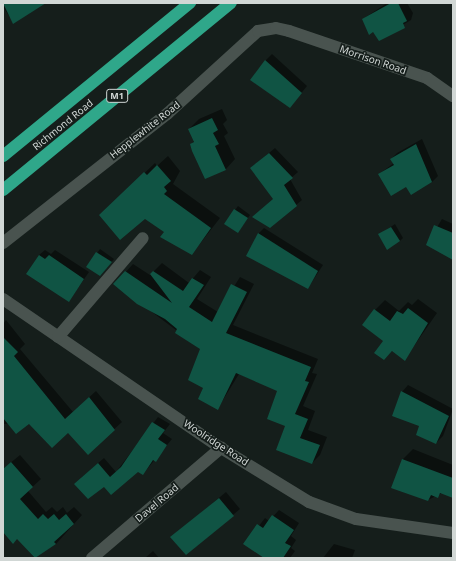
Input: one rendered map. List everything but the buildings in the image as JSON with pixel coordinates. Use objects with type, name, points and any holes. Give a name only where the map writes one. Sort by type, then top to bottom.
[{"type":"highway","name":"Richmond Road","points":[[3,156],[190,3]]},
{"type":"highway","name":"Richmond Road","points":[[3,190],[230,3]]},
{"type":"street","name":"Hepplewhite Road","points":[[3,243],[167,114],[249,38],[268,28],[289,31]]},
{"type":"street","name":"Morrison Road","points":[[289,31],[427,78],[453,96]]},
{"type":"street","points":[[58,337],[143,238]]},
{"type":"street","name":"Woolridge Road","points":[[3,299],[221,448],[332,512],[356,519],[453,533]]},
{"type":"street","name":"Davel Road","points":[[92,558],[221,448]]}]
